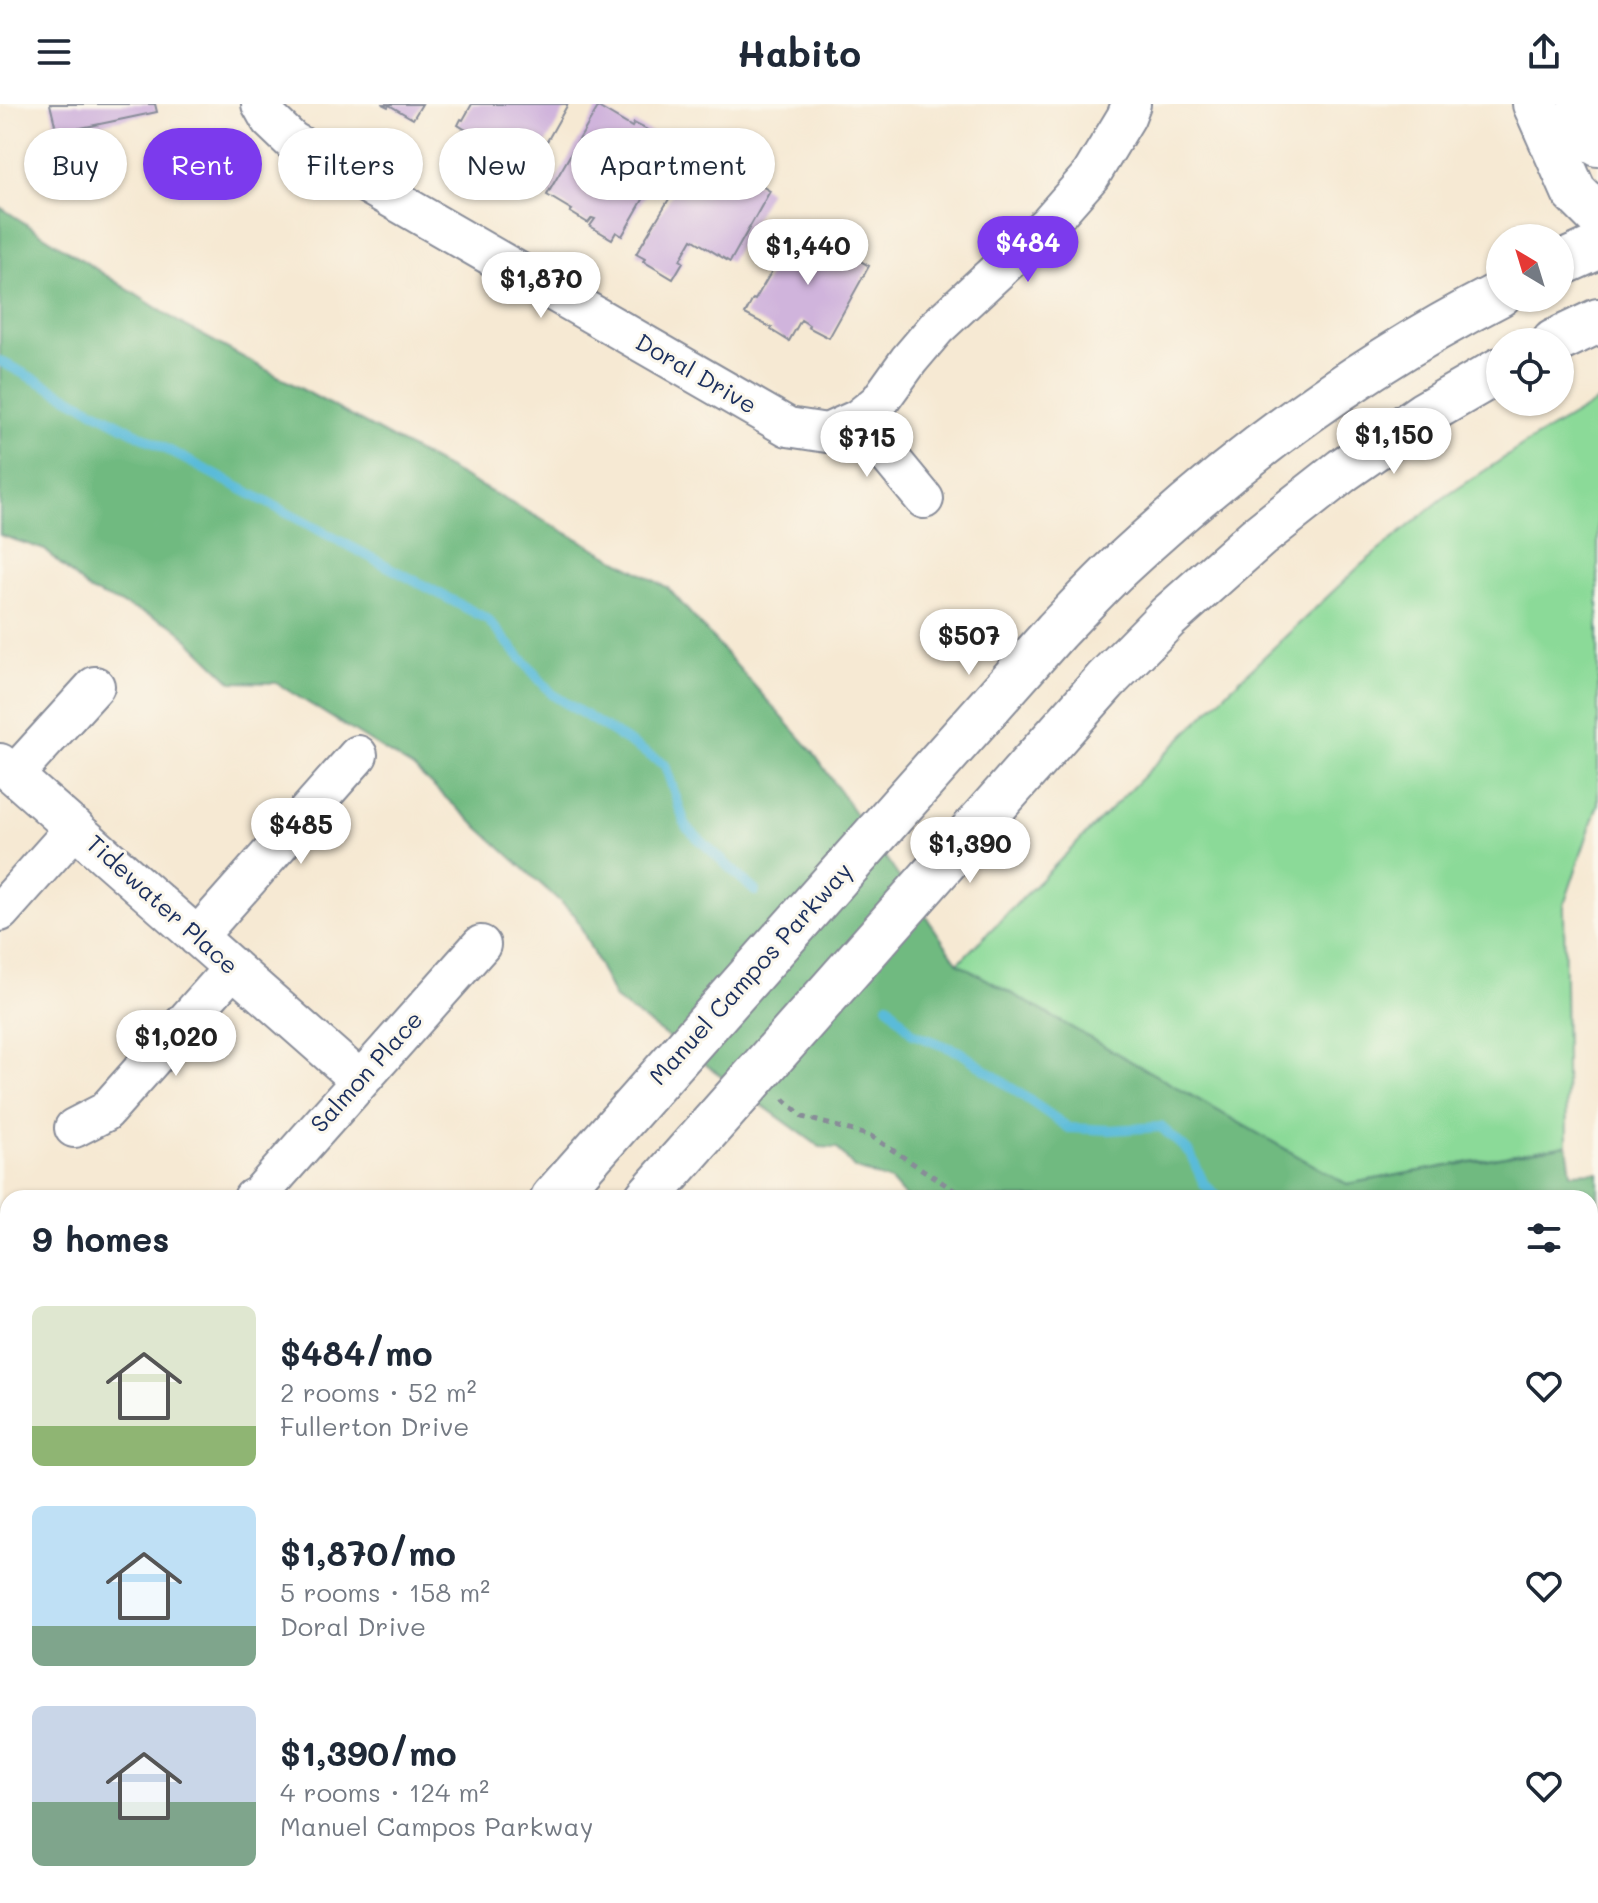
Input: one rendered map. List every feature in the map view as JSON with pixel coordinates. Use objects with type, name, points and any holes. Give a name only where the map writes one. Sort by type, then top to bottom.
[{"type":"main road","points":[[1535,104],[1574,192],[1598,216]]},
{"type":"main road","points":[[1581,104],[1598,144]]},
{"type":"main road","points":[[1574,258],[1598,247]]},
{"type":"main road","name":"Manuel Campos Parkway","points":[[560,1190],[1045,643],[1124,562],[1214,484],[1306,414],[1392,356],[1486,302]]},
{"type":"main road","points":[[1574,332],[1598,321]]},
{"type":"main road","points":[[654,1190],[1105,681],[1168,617],[1258,537],[1343,470],[1424,414],[1486,378]]},
{"type":"street","name":"Doral Drive","points":[[261,104],[270,120],[292,141],[788,427],[827,433],[858,419]]},
{"type":"street","points":[[924,499],[858,419],[879,402],[937,327],[1048,224],[1091,175],[1131,104]]},
{"type":"street","points":[[7,769],[95,686]]},
{"type":"street","points":[[197,937],[358,755]]},
{"type":"street","name":"Tidewater Place","points":[[7,769],[360,1080]]},
{"type":"street","points":[[0,912],[75,828]]},
{"type":"street","name":"Salmon Place","points":[[263,1190],[481,945]]},
{"type":"street","points":[[74,1128],[105,1112],[233,968]]},
{"type":"path","points":[[757,1074],[803,1117],[871,1136],[954,1190]]},
{"type":"green space","points":[[0,207],[180,323],[668,588],[813,752],[958,963],[1347,1184],[1567,1145],[1571,1173],[1598,1172],[1598,1190],[899,1190],[891,1181],[854,1168],[837,1148],[820,1147],[615,999],[575,915],[413,768],[276,683],[232,682],[173,625],[90,591],[45,550],[0,535]]},
{"type":"green space","points":[[1598,401],[1598,804],[1564,905],[1567,1145],[1347,1184],[958,963],[1232,687],[1361,565],[1442,499]]},
{"type":"building","points":[[50,104],[155,104],[157,112],[81,128],[56,128]]},
{"type":"building","points":[[382,104],[422,104],[413,119]]},
{"type":"building","points":[[472,104],[568,104],[554,128],[463,128],[458,125]]},
{"type":"building","points":[[598,107],[632,127],[634,123],[644,128],[586,128]]},
{"type":"building","points":[[571,154],[571,200],[643,200],[622,236],[616,232],[612,239],[590,226],[595,219],[588,223],[555,200],[555,181]]},
{"type":"building","points":[[668,200],[765,200],[730,262],[692,239],[673,279],[636,254]]},
{"type":"building","points":[[798,226],[869,266],[829,338],[801,320],[789,341],[745,314]]},
{"type":"waterway","points":[[0,361],[487,619],[553,695],[665,765],[686,827],[755,891]]},
{"type":"waterway","points":[[888,1005],[913,1034],[960,1052],[1069,1128],[1110,1130],[1161,1127],[1190,1153],[1204,1184],[1210,1190]]}]
